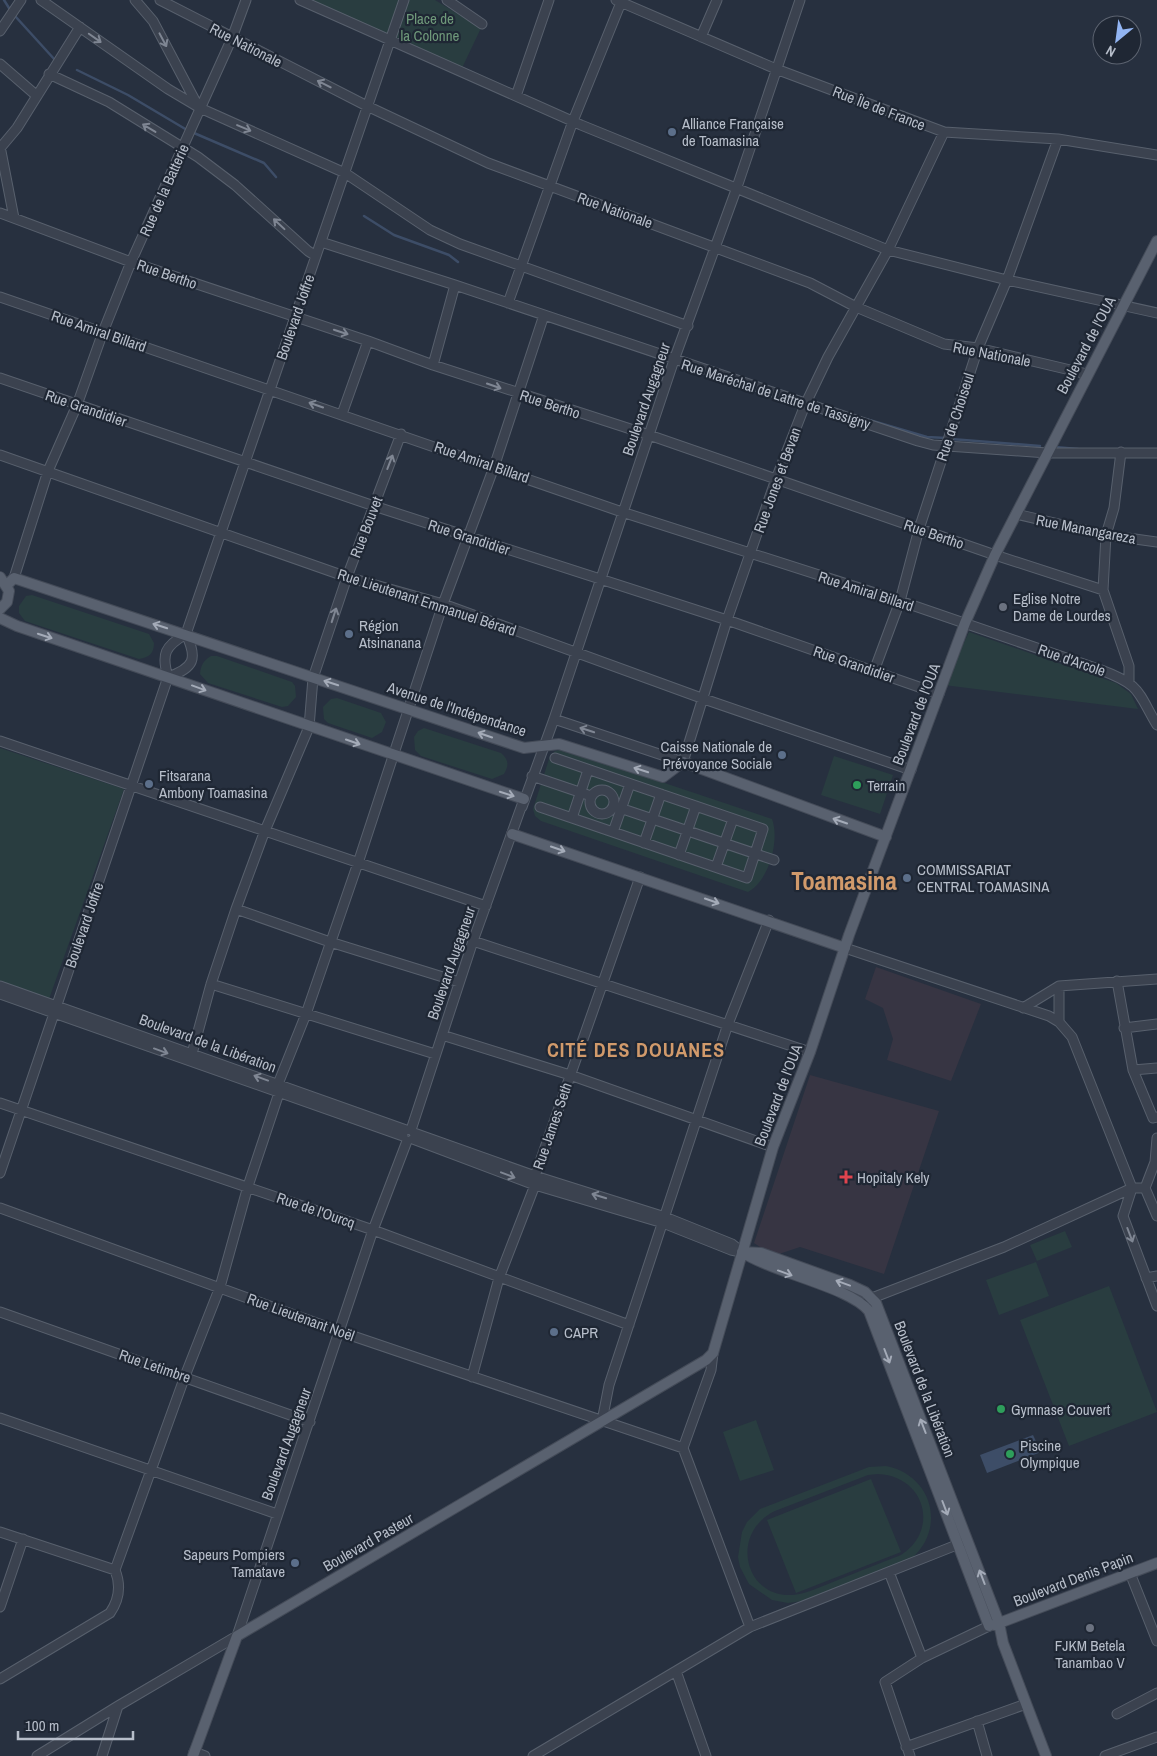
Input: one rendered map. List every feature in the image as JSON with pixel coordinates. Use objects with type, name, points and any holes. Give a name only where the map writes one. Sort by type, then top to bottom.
[{"type":"main road","name":"Boulevard de l'OUA","points":[[713,1353],[773,1147],[810,1052],[845,948],[965,623],[995,555],[1157,241]]},
{"type":"main road","points":[[0,609],[9,596],[7,580]]},
{"type":"main road","name":"Avenue de l'Indépendance","points":[[7,580],[186,634],[524,748],[559,744],[663,777],[683,762]]},
{"type":"main road","points":[[0,618],[17,626],[168,677],[523,803]]},
{"type":"main road","points":[[683,762],[886,837]]},
{"type":"main road","points":[[512,834],[769,920],[845,948]]},
{"type":"main road","name":"Boulevard de la Libération","points":[[742,1252],[758,1262],[855,1298],[868,1301],[963,1543],[1000,1623],[1002,1637],[1046,1756]]},
{"type":"main road","name":"Boulevard Pasteur","points":[[238,1636],[706,1360],[713,1353]]},
{"type":"main road","name":"Boulevard de la Libération","points":[[963,1543],[989,1626]]},
{"type":"main road","name":"Boulevard Denis Papin","points":[[989,1626],[1157,1563]]},
{"type":"main road","points":[[989,1626],[1002,1637]]},
{"type":"main road","name":"Boulevard Augagneur","points":[[193,1754],[238,1636]]},
{"type":"street","points":[[0,32],[21,0]]},
{"type":"street","points":[[41,0],[168,89],[200,108],[344,173],[430,230],[460,244],[688,326]]},
{"type":"street","points":[[135,0],[153,21],[200,108]]},
{"type":"street","name":"Rue Nationale","points":[[160,0],[368,106],[488,163],[716,246],[810,283],[856,306],[944,344],[978,348],[1087,374]]},
{"type":"street","name":"Rue de la Batterie","points":[[7,580],[48,472],[77,405],[131,262],[232,38],[246,0]]},
{"type":"street","points":[[300,0],[390,42],[573,121],[736,190],[888,250],[1007,280],[1157,313]]},
{"type":"street","name":"Boulevard Joffre","points":[[186,634],[404,0]]},
{"type":"street","points":[[447,0],[482,24]]},
{"type":"street","points":[[516,96],[549,0]]},
{"type":"street","points":[[701,36],[718,0]]},
{"type":"street","name":"Boulevard Augagneur","points":[[238,1636],[276,1514],[341,1332],[373,1230],[409,1135],[473,940],[542,746],[554,719],[599,579],[674,360],[688,326],[736,190],[800,0]]},
{"type":"street","points":[[508,303],[573,121],[620,1]]},
{"type":"street","name":"Rue Île de France","points":[[620,1],[776,69],[944,132],[1058,139],[1157,155]]},
{"type":"street","points":[[14,218],[0,147],[10,138],[80,28]]},
{"type":"street","points":[[0,64],[37,96]]},
{"type":"street","points":[[49,74],[109,102],[183,148],[235,184],[308,251],[316,256]]},
{"type":"street","name":"Rue Jones et Bevan","points":[[683,762],[727,620],[776,479],[805,405],[828,357],[888,250],[944,132]]},
{"type":"street","name":"Rue de Choiseul","points":[[874,671],[900,601],[919,529],[978,348],[1007,280],[1058,139]]},
{"type":"street","name":"Rue Bertho","points":[[0,213],[131,262],[368,341],[519,394],[649,435],[995,555],[1103,590]]},
{"type":"street","name":"Rue Maréchal de Lattre de Tassigny","points":[[321,242],[455,285],[918,442],[1047,453],[1157,453]]},
{"type":"street","points":[[433,365],[455,285]]},
{"type":"street","name":"Rue Amiral Billard","points":[[0,297],[401,434],[622,512],[965,623]]},
{"type":"street","points":[[0,1679],[110,1613],[118,1595],[118,1578],[115,1570],[150,1470],[220,1287],[248,1186],[278,1089],[358,863],[443,604],[494,467],[544,315]]},
{"type":"street","points":[[342,414],[368,341]]},
{"type":"street","name":"Rue Grandidier","points":[[0,378],[374,506],[727,620],[939,694]]},
{"type":"street","name":"Rue Bouvet","points":[[191,1057],[211,984],[236,909],[264,832],[309,727],[314,678],[347,577],[401,434]]},
{"type":"street","points":[[1121,452],[1114,508],[1106,534],[1103,590],[1129,666],[1129,682],[1141,695],[1153,713],[1157,725]]},
{"type":"street","name":"Rue Lieutenant Emmanuel Bérard","points":[[0,455],[220,534],[347,577],[443,604],[704,699],[911,770]]},
{"type":"street","name":"Rue Manangareza","points":[[1016,514],[1106,534],[1157,542]]},
{"type":"street","name":"Rue d'Arcole","points":[[965,623],[1129,682]]},
{"type":"street","points":[[186,634],[193,649],[191,661],[185,672],[168,677],[165,653],[172,642],[186,634]]},
{"type":"street","name":"Boulevard Joffre","points":[[0,1173],[23,1110],[168,677]]},
{"type":"street","points":[[554,719],[683,762]]},
{"type":"street","points":[[0,742],[486,906]]},
{"type":"street","points":[[540,807],[747,878],[763,829],[554,758]]},
{"type":"street","points":[[572,818],[588,770]]},
{"type":"street","points":[[532,776],[591,796]]},
{"type":"street","points":[[614,832],[618,807],[630,784]]},
{"type":"street","points":[[618,807],[609,791],[596,790],[591,796],[591,806],[598,813],[606,814],[618,807],[774,860]]},
{"type":"street","points":[[644,843],[661,794]]},
{"type":"street","points":[[679,855],[696,806]]},
{"type":"street","points":[[716,867],[732,819]]},
{"type":"street","name":"Rue James Seth","points":[[472,1377],[498,1278],[535,1185],[535,1176],[640,877]]},
{"type":"street","points":[[236,909],[330,942],[459,982]]},
{"type":"street","points":[[602,1421],[609,1385],[728,1024],[769,920]]},
{"type":"street","points":[[473,940],[810,1052]]},
{"type":"street","points":[[845,948],[876,956],[1049,1016],[1059,1022],[1072,1037],[1132,1188],[1123,1216],[1157,1306]]},
{"type":"street","points":[[1023,1008],[1059,986],[1157,979]]},
{"type":"street","points":[[1116,981],[1133,1070],[1153,1118],[1157,1117]]},
{"type":"street","points":[[211,984],[435,1054]]},
{"type":"street","name":"Boulevard de la Libération","points":[[0,986],[56,1009],[278,1089],[732,1244],[742,1252]]},
{"type":"street","points":[[1059,986],[1059,1022]]},
{"type":"street","name":"Boulevard de la Libération","points":[[0,994],[56,1009]]},
{"type":"street","points":[[1124,1028],[1157,1024]]},
{"type":"street","points":[[442,1035],[570,1075],[773,1147]]},
{"type":"street","points":[[1133,1070],[1157,1068]]},
{"type":"street","name":"Rue de l'Ourcq","points":[[0,1102],[373,1230],[498,1278],[629,1325]]},
{"type":"street","name":"Boulevard de la Libération","points":[[409,1135],[535,1185],[664,1220]]},
{"type":"street","points":[[1145,1188],[1156,1162],[1157,1138]]},
{"type":"street","points":[[868,1301],[1004,1247],[1132,1188],[1145,1188]]},
{"type":"street","points":[[1145,1188],[1155,1204],[1157,1216]]},
{"type":"street","name":"Rue Lieutenant Noël","points":[[0,1208],[341,1332],[683,1448]]},
{"type":"street","points":[[1146,1278],[1157,1276]]},
{"type":"street","name":"Rue Letimbre","points":[[0,1312],[185,1376],[310,1422]]},
{"type":"street","name":"Boulevard de l'OUA","points":[[683,1448],[711,1370],[713,1353]]},
{"type":"street","points":[[0,1418],[276,1514]]},
{"type":"street","points":[[683,1448],[750,1627]]},
{"type":"street","points":[[0,1532],[115,1570]]},
{"type":"street","points":[[0,1607],[23,1539]]},
{"type":"street","points":[[533,1756],[750,1627],[963,1543]]},
{"type":"street","points":[[889,1572],[922,1658]]},
{"type":"street","points":[[1130,1574],[1157,1640]]},
{"type":"street","points":[[989,1626],[922,1658],[885,1682],[908,1752],[977,1721],[1026,1704]]},
{"type":"street","name":"Boulevard Pasteur","points":[[37,1756],[238,1636]]},
{"type":"street","points":[[676,1671],[706,1756]]},
{"type":"street","points":[[1117,1714],[1157,1693]]},
{"type":"street","points":[[102,1756],[118,1706]]},
{"type":"street","points":[[977,1721],[987,1756]]},
{"type":"street","points":[[1105,1756],[1157,1737]]},
{"type":"street","points":[[193,1754],[205,1756]]},
{"type":"shaded area","points":[[876,967],[981,1004],[951,1081],[887,1060],[893,1039],[883,1008],[865,999]]},
{"type":"shaded area","name":"Hopitaly Kely","points":[[810,1075],[939,1111],[884,1274],[800,1247],[773,1256],[754,1243]]},
{"type":"green space","name":"Place de la Colonne","points":[[306,0],[435,0],[481,28],[462,68]]},
{"type":"green space","points":[[32,595],[149,634],[154,643],[153,650],[148,656],[139,659],[25,621],[19,613],[19,606],[26,596]]},
{"type":"green space","points":[[969,632],[1116,683],[1131,694],[1138,709],[944,685]]},
{"type":"green space","points":[[211,656],[217,656],[292,682],[295,686],[296,697],[288,706],[282,707],[208,683],[200,674],[203,664]]},
{"type":"green space","points":[[337,698],[381,713],[386,722],[382,732],[372,738],[328,723],[324,719],[323,707],[331,699]]},
{"type":"green space","points":[[424,728],[501,753],[506,758],[507,763],[504,774],[492,779],[421,756],[415,750],[414,737],[418,731]]},
{"type":"green space","points":[[0,748],[124,789],[49,999],[0,982]]},
{"type":"green space","points":[[563,749],[772,819],[775,838],[771,859],[762,879],[748,892],[541,821],[535,816],[533,809],[550,756],[555,751]]},
{"type":"green space","name":"Terrain","points":[[834,756],[893,775],[880,814],[821,795]]},
{"type":"green space","points":[[1065,1231],[1072,1247],[1037,1261],[1030,1245]]},
{"type":"green space","points":[[1036,1262],[1049,1296],[999,1315],[986,1280]]},
{"type":"green space","points":[[1109,1286],[1157,1412],[1069,1446],[1020,1320]]},
{"type":"green space","points":[[756,1420],[774,1470],[740,1481],[723,1432]]},
{"type":"green space","points":[[886,1466],[902,1471],[924,1491],[929,1504],[931,1518],[929,1533],[922,1546],[911,1559],[803,1601],[788,1603],[772,1600],[749,1584],[740,1567],[738,1557],[742,1532],[747,1522],[760,1509],[869,1467]],"holes":[[[878,1474],[894,1477],[907,1484],[916,1494],[922,1506],[923,1519],[920,1532],[913,1544],[901,1555],[813,1590],[793,1595],[776,1593],[763,1586],[753,1575],[748,1562],[748,1548],[752,1533],[761,1521],[775,1511],[868,1475]]]},
{"type":"green space","points":[[871,1479],[901,1552],[796,1593],[767,1520]]},
{"type":"water","name":"Piscine Olympique","points":[[1033,1435],[1041,1452],[987,1473],[980,1455]]},
{"type":"waterway","points":[[4,0],[9,8]]},
{"type":"waterway","points":[[15,16],[55,60]]},
{"type":"waterway","points":[[77,70],[128,95],[187,130]]},
{"type":"waterway","points":[[194,133],[264,163],[276,177]]},
{"type":"waterway","points":[[364,216],[394,235],[449,255],[458,262]]},
{"type":"waterway","points":[[866,419],[927,437],[946,438]]},
{"type":"waterway","points":[[951,439],[1040,446]]},
{"type":"waterway","points":[[1055,447],[1078,449]]},
{"type":"place","name":"Alliance Française de Toamasina","points":[[672,132]]},
{"type":"place","name":"Eglise Notre Dame de Lourdes","points":[[1003,607]]},
{"type":"place","name":"Région Atsinanana","points":[[349,634]]},
{"type":"place","name":"Caisse Nationale de Prévoyance Sociale","points":[[782,755]]},
{"type":"place","name":"Fitsarana Ambony Toamasina","points":[[149,784]]},
{"type":"place","name":"Terrain","points":[[857,785]]},
{"type":"place","name":"COMMISSARIAT CENTRAL TOAMASINA","points":[[907,878]]},
{"type":"place","name":"Hopitaly Kely","points":[[846,1177]]},
{"type":"place","name":"CAPR","points":[[554,1332]]},
{"type":"place","name":"Gymnase Couvert","points":[[1001,1409]]},
{"type":"place","name":"Piscine Olympique","points":[[1010,1454]]},
{"type":"place","name":"Sapeurs Pompiers Tamatave","points":[[295,1563]]},
{"type":"place","name":"FJKM Betela Tanambao V","points":[[1090,1628]]},
{"type":"district","name":"Toamasina","points":[[844,881]]},
{"type":"district","name":"CITÉ DES DOUANES","points":[[636,1049]]}]
